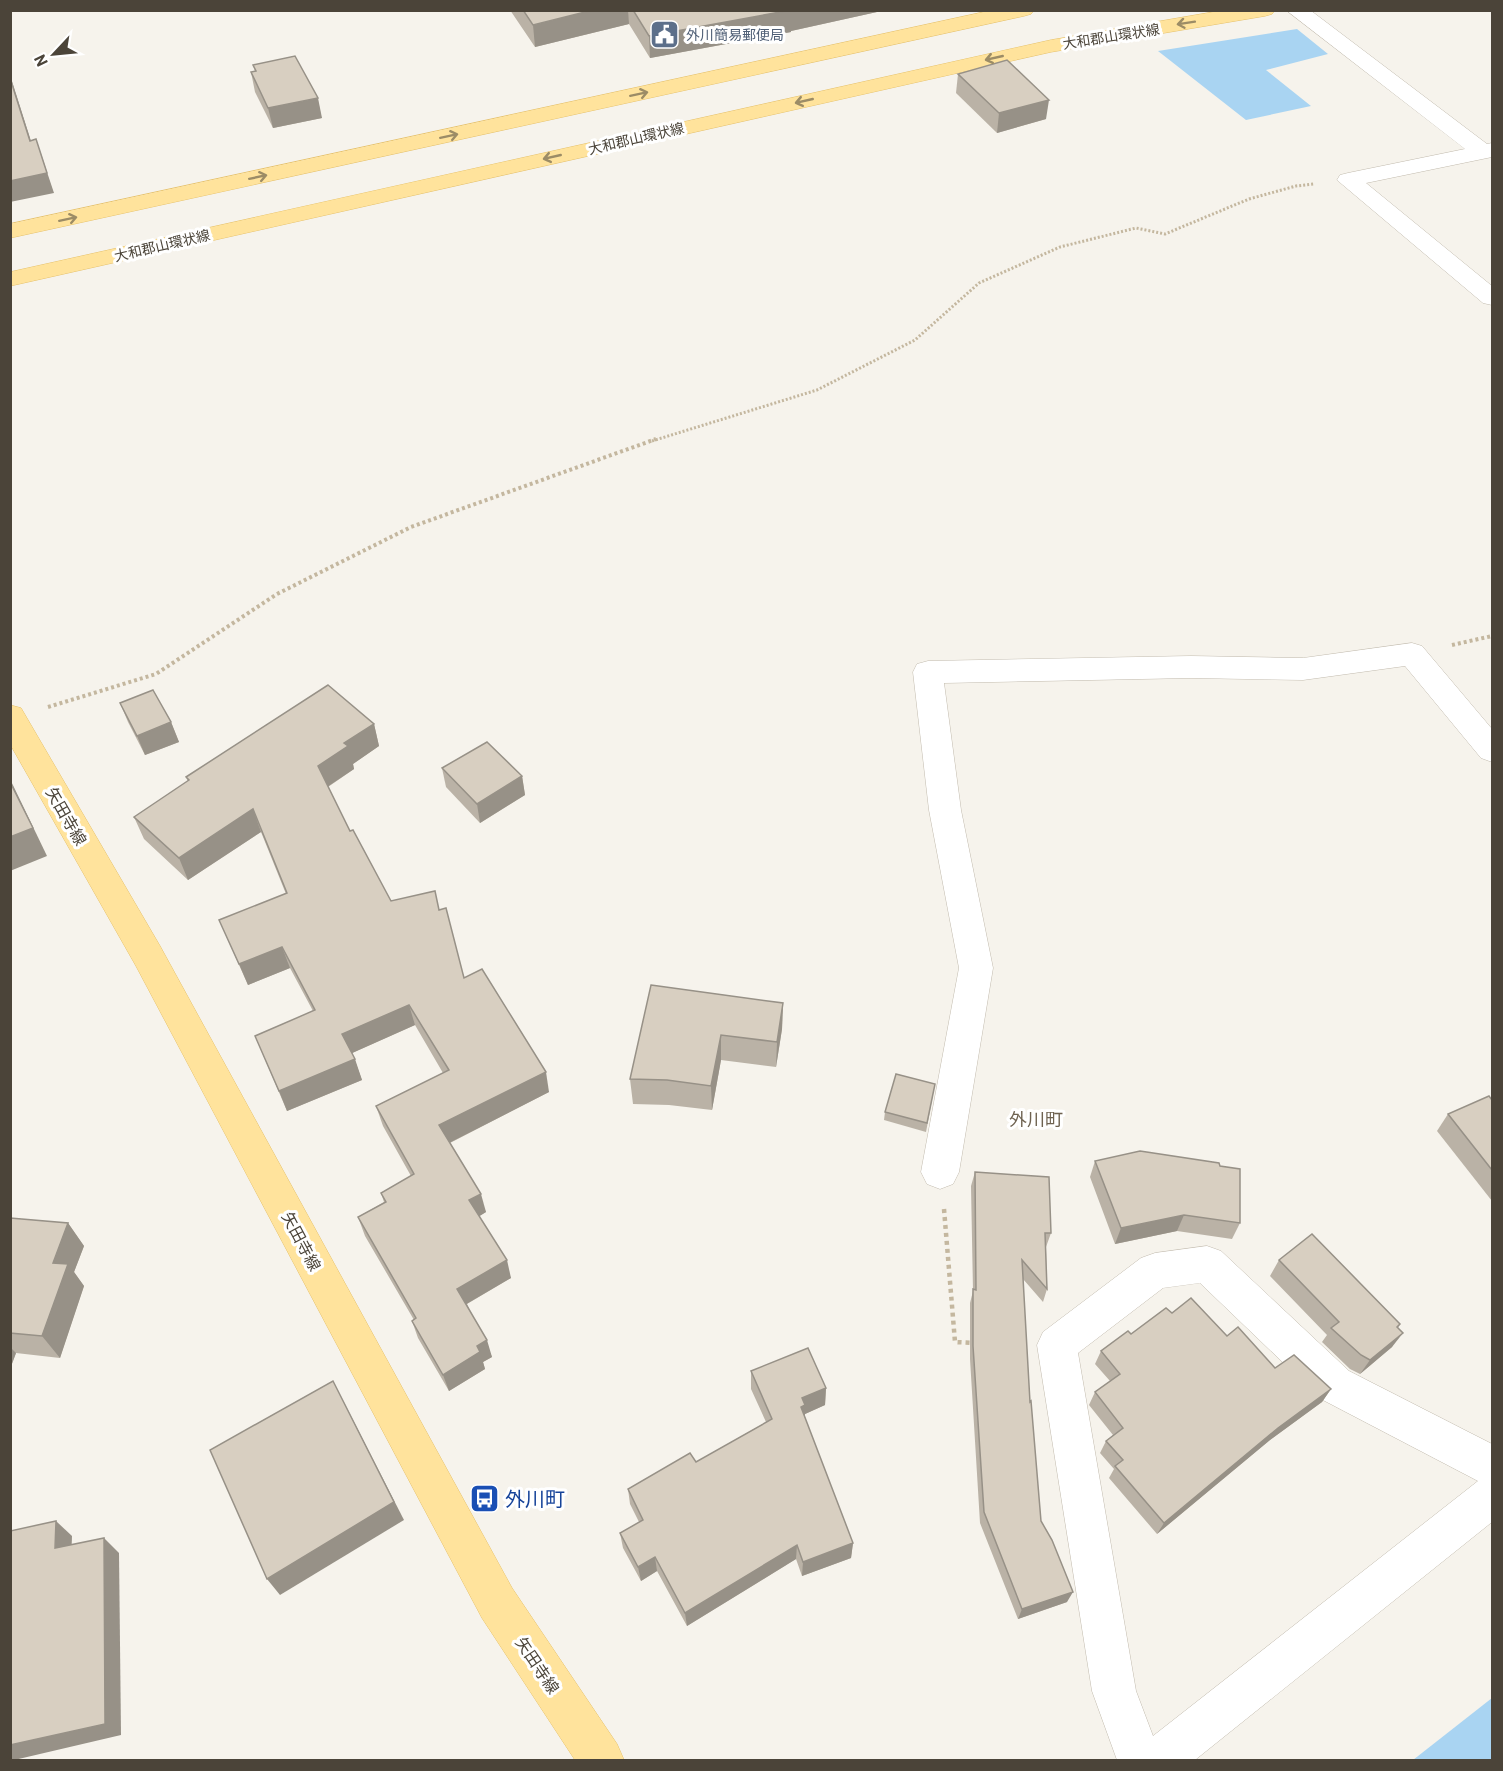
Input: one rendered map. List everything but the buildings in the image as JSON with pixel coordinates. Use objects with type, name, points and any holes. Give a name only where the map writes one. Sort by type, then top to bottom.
[{"type":"main road","points":[[10,231],[1024,10]]},
{"type":"main road","name":"大和郡山環状線","points":[[10,279],[1051,45],[1264,10]]},
{"type":"main road","name":"矢田寺線","points":[[11,717],[148,956],[497,1603],[602,1761]]},
{"type":"street","points":[[1296,10],[1488,151]]},
{"type":"street","points":[[1348,180],[1488,151]]},
{"type":"street","points":[[1348,180],[1492,298]]},
{"type":"street","points":[[940,1172],[976,968],[945,810],[928,672],[1191,667],[1303,669],[1412,654],[1492,750]]},
{"type":"street","points":[[1140,1761],[1114,1691],[1057,1345],[1155,1271],[1207,1264],[1335,1385],[1492,1466]]},
{"type":"street","points":[[1159,1761],[1492,1496]]},
{"type":"path","points":[[11,717],[156,674],[276,594],[411,527],[619,451],[818,390],[915,340],[979,283],[1060,247],[1136,228],[1165,234],[1248,199],[1296,186],[1348,180]]},
{"type":"path","points":[[940,1172],[955,1342],[978,1343]]},
{"type":"water","points":[[1297,29],[1328,54],[1266,70],[1311,106],[1246,120],[1158,51]]},
{"type":"water","points":[[1492,1698],[1492,1760],[1413,1760]]},
{"type":"place","name":"外川簡易郵便局","points":[[665,34]]},
{"type":"place","name":"外川町","points":[[484,1498]]},
{"type":"district","name":"外川町","points":[[1036,1119]]}]
